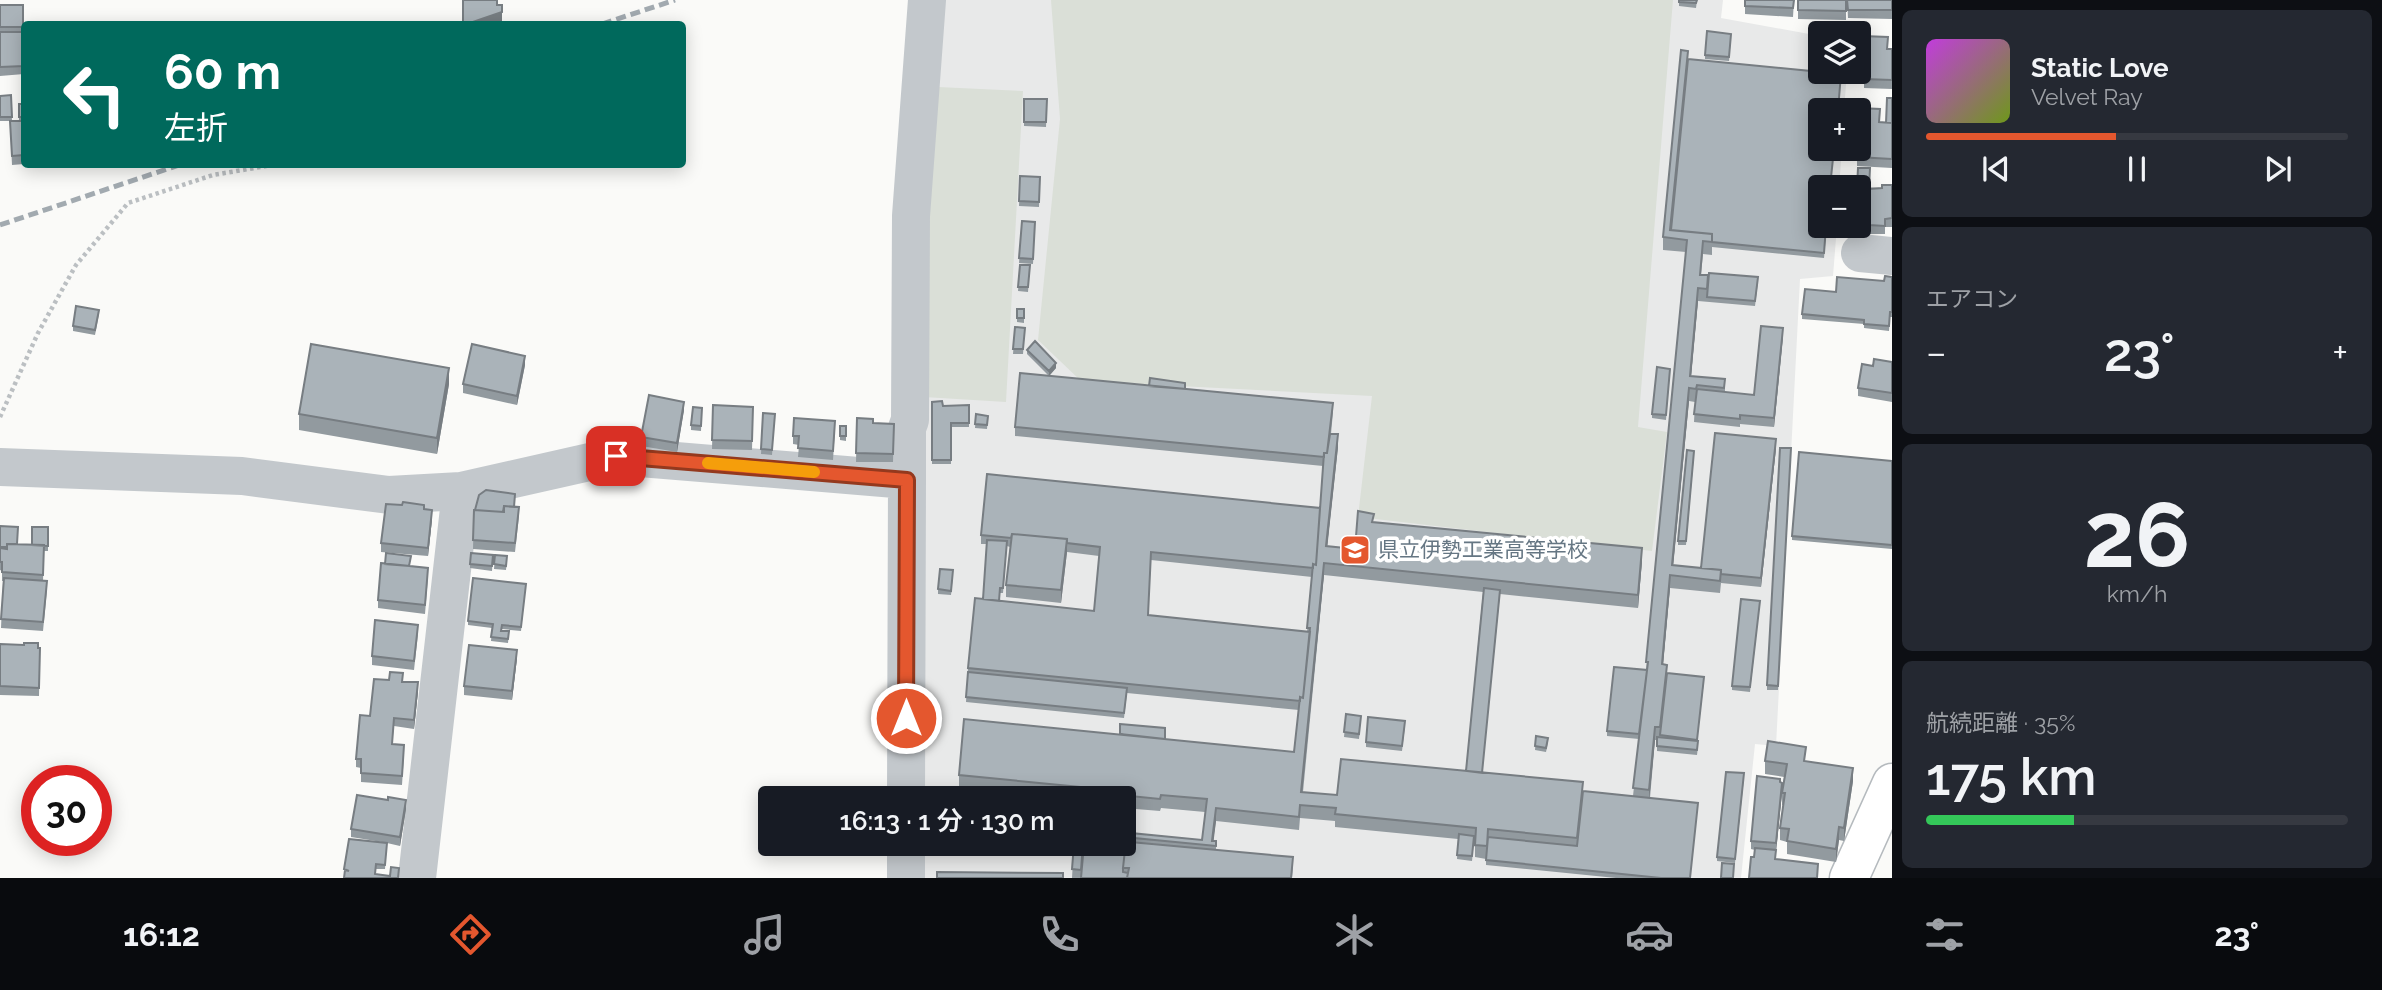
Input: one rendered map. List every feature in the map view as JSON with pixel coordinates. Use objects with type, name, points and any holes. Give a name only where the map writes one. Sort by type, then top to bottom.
[{"type":"main road","points":[[1849,878],[1892,783]]},
{"type":"street","points":[[906,786],[907,428],[910,420],[911,216],[927,0]]},
{"type":"street","points":[[0,467],[242,476],[389,495],[461,491],[616,456],[907,480]]},
{"type":"street","points":[[417,878],[461,491]]},
{"type":"street","points":[[906,856],[906,878]]},
{"type":"path","points":[[0,416],[38,333],[76,265],[128,203],[213,175],[254,168]]},
{"type":"shaded area","name":"県立伊勢工業高等学校","points":[[944,0],[1723,0],[1721,18],[1808,34],[1808,84],[1846,84],[1845,98],[1808,98],[1808,161],[1841,161],[1840,175],[1808,175],[1808,238],[1836,238],[1833,276],[1800,279],[1776,746],[1755,744],[1741,878],[920,878],[920,856],[1136,856],[1136,786],[921,786],[926,269]]},
{"type":"shaded area","points":[[1051,0],[1673,0],[1638,427],[1667,432],[1652,551],[1358,517],[1372,396],[1081,381],[1038,340],[1060,119]]},
{"type":"shaded area","points":[[938,87],[1023,91],[1006,402],[924,397],[929,223]]},
{"type":"building","points":[[463,0],[497,0],[497,5],[502,5],[502,12],[476,21],[463,21]]},
{"type":"building","points":[[1679,0],[1697,0],[1696,3]]},
{"type":"building","points":[[1745,0],[1794,0],[1793,8],[1745,6]]},
{"type":"building","points":[[1798,0],[1846,0],[1846,11],[1798,10]]},
{"type":"building","points":[[1847,0],[1892,0],[1892,10],[1848,10]]},
{"type":"building","points":[[0,5],[23,5],[21,27],[0,27]]},
{"type":"building","points":[[1707,31],[1731,34],[1729,57],[1705,55]]},
{"type":"building","points":[[0,32],[21,32],[21,66],[0,67]]},
{"type":"building","points":[[1871,36],[1888,37],[1887,49],[1892,49],[1892,80],[1871,79]]},
{"type":"building","points":[[1681,50],[1688,51],[1670,230],[1712,234],[1712,242],[1703,241],[1700,275],[1708,275],[1707,289],[1698,288],[1690,376],[1725,379],[1724,388],[1697,385],[1696,389],[1689,388],[1672,565],[1721,570],[1720,581],[1670,575],[1662,664],[1667,665],[1660,727],[1655,727],[1649,790],[1633,788],[1648,662],[1687,240],[1663,237]]},
{"type":"building","points":[[1688,59],[1808,71],[1808,84],[1840,84],[1839,98],[1808,98],[1808,161],[1833,161],[1831,175],[1808,175],[1808,238],[1825,238],[1824,253],[1712,242],[1712,234],[1671,230]]},
{"type":"building","points":[[11,95],[12,117],[0,117],[0,96]]},
{"type":"building","points":[[1887,98],[1892,98],[1892,123],[1886,123]]},
{"type":"building","points":[[1024,99],[1047,99],[1046,122],[1024,122]]},
{"type":"building","points":[[1871,109],[1880,109],[1879,122],[1892,123],[1892,159],[1871,158]]},
{"type":"building","points":[[10,121],[21,121],[21,155],[12,156]]},
{"type":"building","points":[[1858,168],[1870,168],[1870,175],[1858,175]]},
{"type":"building","points":[[1020,176],[1040,177],[1039,202],[1019,201]]},
{"type":"building","points":[[1892,185],[1892,218],[1885,219],[1885,226],[1871,225],[1871,189]]},
{"type":"building","points":[[1022,221],[1035,222],[1033,259],[1019,258]]},
{"type":"building","points":[[1020,265],[1030,265],[1028,287],[1018,287]]},
{"type":"building","points":[[1709,273],[1758,277],[1755,301],[1707,297]]},
{"type":"building","points":[[1885,276],[1892,277],[1892,312],[1889,326],[1864,324],[1864,320],[1802,314],[1805,289],[1836,292],[1837,277],[1884,281]]},
{"type":"building","points":[[76,306],[99,310],[95,330],[73,326]]},
{"type":"building","points":[[1017,309],[1024,309],[1024,318],[1017,318]]},
{"type":"building","points":[[1761,326],[1783,328],[1774,418],[1740,415],[1740,419],[1694,414],[1697,389],[1754,395]]},
{"type":"building","points":[[1015,327],[1025,328],[1023,349],[1013,349]]},
{"type":"building","points":[[1035,341],[1056,363],[1049,371],[1027,350]]},
{"type":"building","points":[[311,344],[449,368],[437,438],[299,414]]},
{"type":"building","points":[[472,344],[525,356],[517,396],[463,384]]},
{"type":"building","points":[[1874,359],[1892,362],[1892,393],[1858,388],[1862,364],[1873,366]]},
{"type":"building","points":[[1657,367],[1670,369],[1666,415],[1652,414]]},
{"type":"building","points":[[1020,373],[1333,403],[1327,453],[1324,453],[1324,457],[1015,427]]},
{"type":"building","points":[[1150,378],[1185,383],[1185,389],[1149,386]]},
{"type":"building","points":[[649,395],[684,402],[677,443],[641,437]]},
{"type":"building","points":[[942,401],[943,406],[969,405],[969,423],[951,423],[951,460],[932,460],[932,402]]},
{"type":"building","points":[[713,405],[753,407],[752,441],[712,440]]},
{"type":"building","points":[[693,407],[702,408],[701,426],[691,425]]},
{"type":"building","points":[[763,413],[775,414],[772,450],[761,449]]},
{"type":"building","points":[[976,414],[988,416],[987,425],[975,424]]},
{"type":"building","points":[[794,418],[835,421],[833,451],[798,448],[799,436],[793,436]]},
{"type":"building","points":[[857,418],[873,419],[873,423],[894,424],[893,454],[856,453]]},
{"type":"building","points":[[840,426],[846,426],[846,436],[840,436]]},
{"type":"building","points":[[1715,433],[1776,439],[1761,578],[1721,574],[1721,570],[1701,568]]},
{"type":"building","points":[[1330,434],[1338,434],[1326,546],[1355,549],[1358,511],[1374,514],[1372,522],[1642,548],[1638,595],[1324,563],[1301,792],[1337,795],[1341,759],[1583,782],[1577,838],[1488,829],[1487,846],[1475,845],[1476,828],[1335,814],[1336,808],[1300,805],[1299,817],[1216,808],[1212,841],[1216,841],[1216,846],[1136,838],[1136,833],[1202,840],[1207,799],[1161,795],[1160,799],[1136,797],[1136,786],[1070,786],[959,775],[964,719],[1294,752],[1300,697],[1303,698],[1313,564],[1316,565],[1324,453],[1327,453]]},
{"type":"building","points":[[1780,448],[1791,448],[1778,686],[1767,685]]},
{"type":"building","points":[[1687,450],[1694,451],[1686,541],[1678,541]]},
{"type":"building","points":[[1799,452],[1892,461],[1892,545],[1792,536]]},
{"type":"building","points":[[987,474],[1320,508],[1316,565],[1313,564],[1313,568],[1151,552],[1148,615],[1310,632],[1303,698],[1300,697],[1300,701],[968,668],[975,598],[1094,611],[1100,547],[1067,543],[1067,539],[1012,534],[1011,538],[981,535]]},
{"type":"building","points":[[486,490],[515,494],[514,507],[504,506],[503,512],[475,510],[479,495]]},
{"type":"building","points":[[403,502],[424,505],[424,509],[432,510],[428,548],[381,543],[386,504],[402,505]]},
{"type":"building","points":[[504,506],[519,507],[515,543],[473,540],[474,510],[504,512]]},
{"type":"building","points":[[0,526],[18,527],[17,544],[0,547]]},
{"type":"building","points":[[32,527],[48,527],[48,546],[32,545]]},
{"type":"building","points":[[1012,534],[1067,539],[1061,590],[1006,585]]},
{"type":"building","points":[[987,540],[1007,541],[1003,588],[1000,588],[999,601],[983,599]]},
{"type":"building","points":[[7,544],[44,545],[43,575],[2,572],[0,548],[7,549]]},
{"type":"building","points":[[386,553],[411,556],[409,566],[385,564]]},
{"type":"building","points":[[471,553],[493,555],[492,566],[470,564]]},
{"type":"building","points":[[495,555],[507,556],[506,566],[494,564]]},
{"type":"building","points":[[381,563],[428,568],[425,605],[378,600]]},
{"type":"building","points":[[940,569],[953,570],[951,591],[938,589]]},
{"type":"building","points":[[4,578],[47,581],[43,622],[1,619]]},
{"type":"building","points":[[473,578],[526,584],[521,627],[502,625],[501,631],[509,631],[508,639],[491,637],[493,624],[468,621]]},
{"type":"building","points":[[1484,588],[1500,590],[1482,773],[1466,771]]},
{"type":"building","points":[[1741,599],[1760,601],[1750,687],[1732,686]]},
{"type":"building","points":[[375,620],[418,625],[414,661],[372,656]]},
{"type":"building","points":[[38,643],[40,648],[39,688],[0,686],[0,644]]},
{"type":"building","points":[[469,645],[517,650],[512,691],[464,686]]},
{"type":"building","points":[[1614,667],[1647,670],[1639,734],[1607,731]]},
{"type":"building","points":[[390,672],[403,673],[402,682],[418,682],[414,720],[394,718],[392,744],[404,745],[402,776],[361,773],[361,759],[356,759],[360,715],[370,716],[374,679],[389,680]]},
{"type":"building","points":[[968,672],[1127,688],[1124,713],[966,697]]},
{"type":"building","points":[[1667,673],[1704,677],[1697,740],[1660,735]]},
{"type":"building","points":[[1346,714],[1361,716],[1359,734],[1344,732]]},
{"type":"building","points":[[1368,717],[1405,721],[1402,746],[1366,742]]},
{"type":"building","points":[[1120,724],[1165,728],[1165,739],[1120,734]]},
{"type":"building","points":[[1536,736],[1548,738],[1546,748],[1535,746]]},
{"type":"building","points":[[1657,737],[1698,741],[1697,750],[1657,746]]},
{"type":"building","points":[[1768,741],[1806,747],[1804,761],[1853,768],[1844,828],[1839,827],[1836,849],[1787,841],[1789,829],[1780,828],[1787,764],[1765,761]]},
{"type":"building","points":[[1726,772],[1744,773],[1735,859],[1717,857]]},
{"type":"building","points":[[1757,776],[1780,779],[1782,783],[1776,843],[1751,841]]},
{"type":"building","points":[[1583,791],[1698,803],[1690,878],[1661,878],[1486,860],[1488,837],[1577,846]]},
{"type":"building","points":[[357,795],[406,800],[400,837],[351,829]]},
{"type":"building","points":[[1459,834],[1474,836],[1472,856],[1457,855]]},
{"type":"building","points":[[349,839],[387,843],[385,865],[376,864],[375,874],[390,876],[391,867],[399,868],[398,878],[344,878],[345,870],[349,871],[344,869]]},
{"type":"building","points":[[1136,843],[1293,857],[1291,878],[1127,878],[1129,868],[1123,868],[1124,856],[1136,856]]},
{"type":"building","points":[[1755,848],[1776,850],[1775,859],[1818,864],[1817,878],[1749,878],[1751,857],[1754,857]]},
{"type":"building","points":[[1073,856],[1082,856],[1081,870],[1072,869]]},
{"type":"building","points":[[1083,856],[1124,856],[1123,872],[1128,873],[1127,878],[1081,878]]},
{"type":"building","points":[[1722,863],[1734,864],[1733,878],[1721,878]]},
{"type":"building","points":[[937,872],[1063,873],[1063,878],[937,878]]},
{"type":"railway","points":[[611,21],[675,0]]},
{"type":"railway","points":[[0,225],[170,168]]},
{"type":"slow traffic","points":[[708,463],[814,472]]},
{"type":"place","name":"県立伊勢工業高等学校","points":[[1355,550]]},
{"type":"route","points":[[616,456],[907,480],[906,718]]}]
